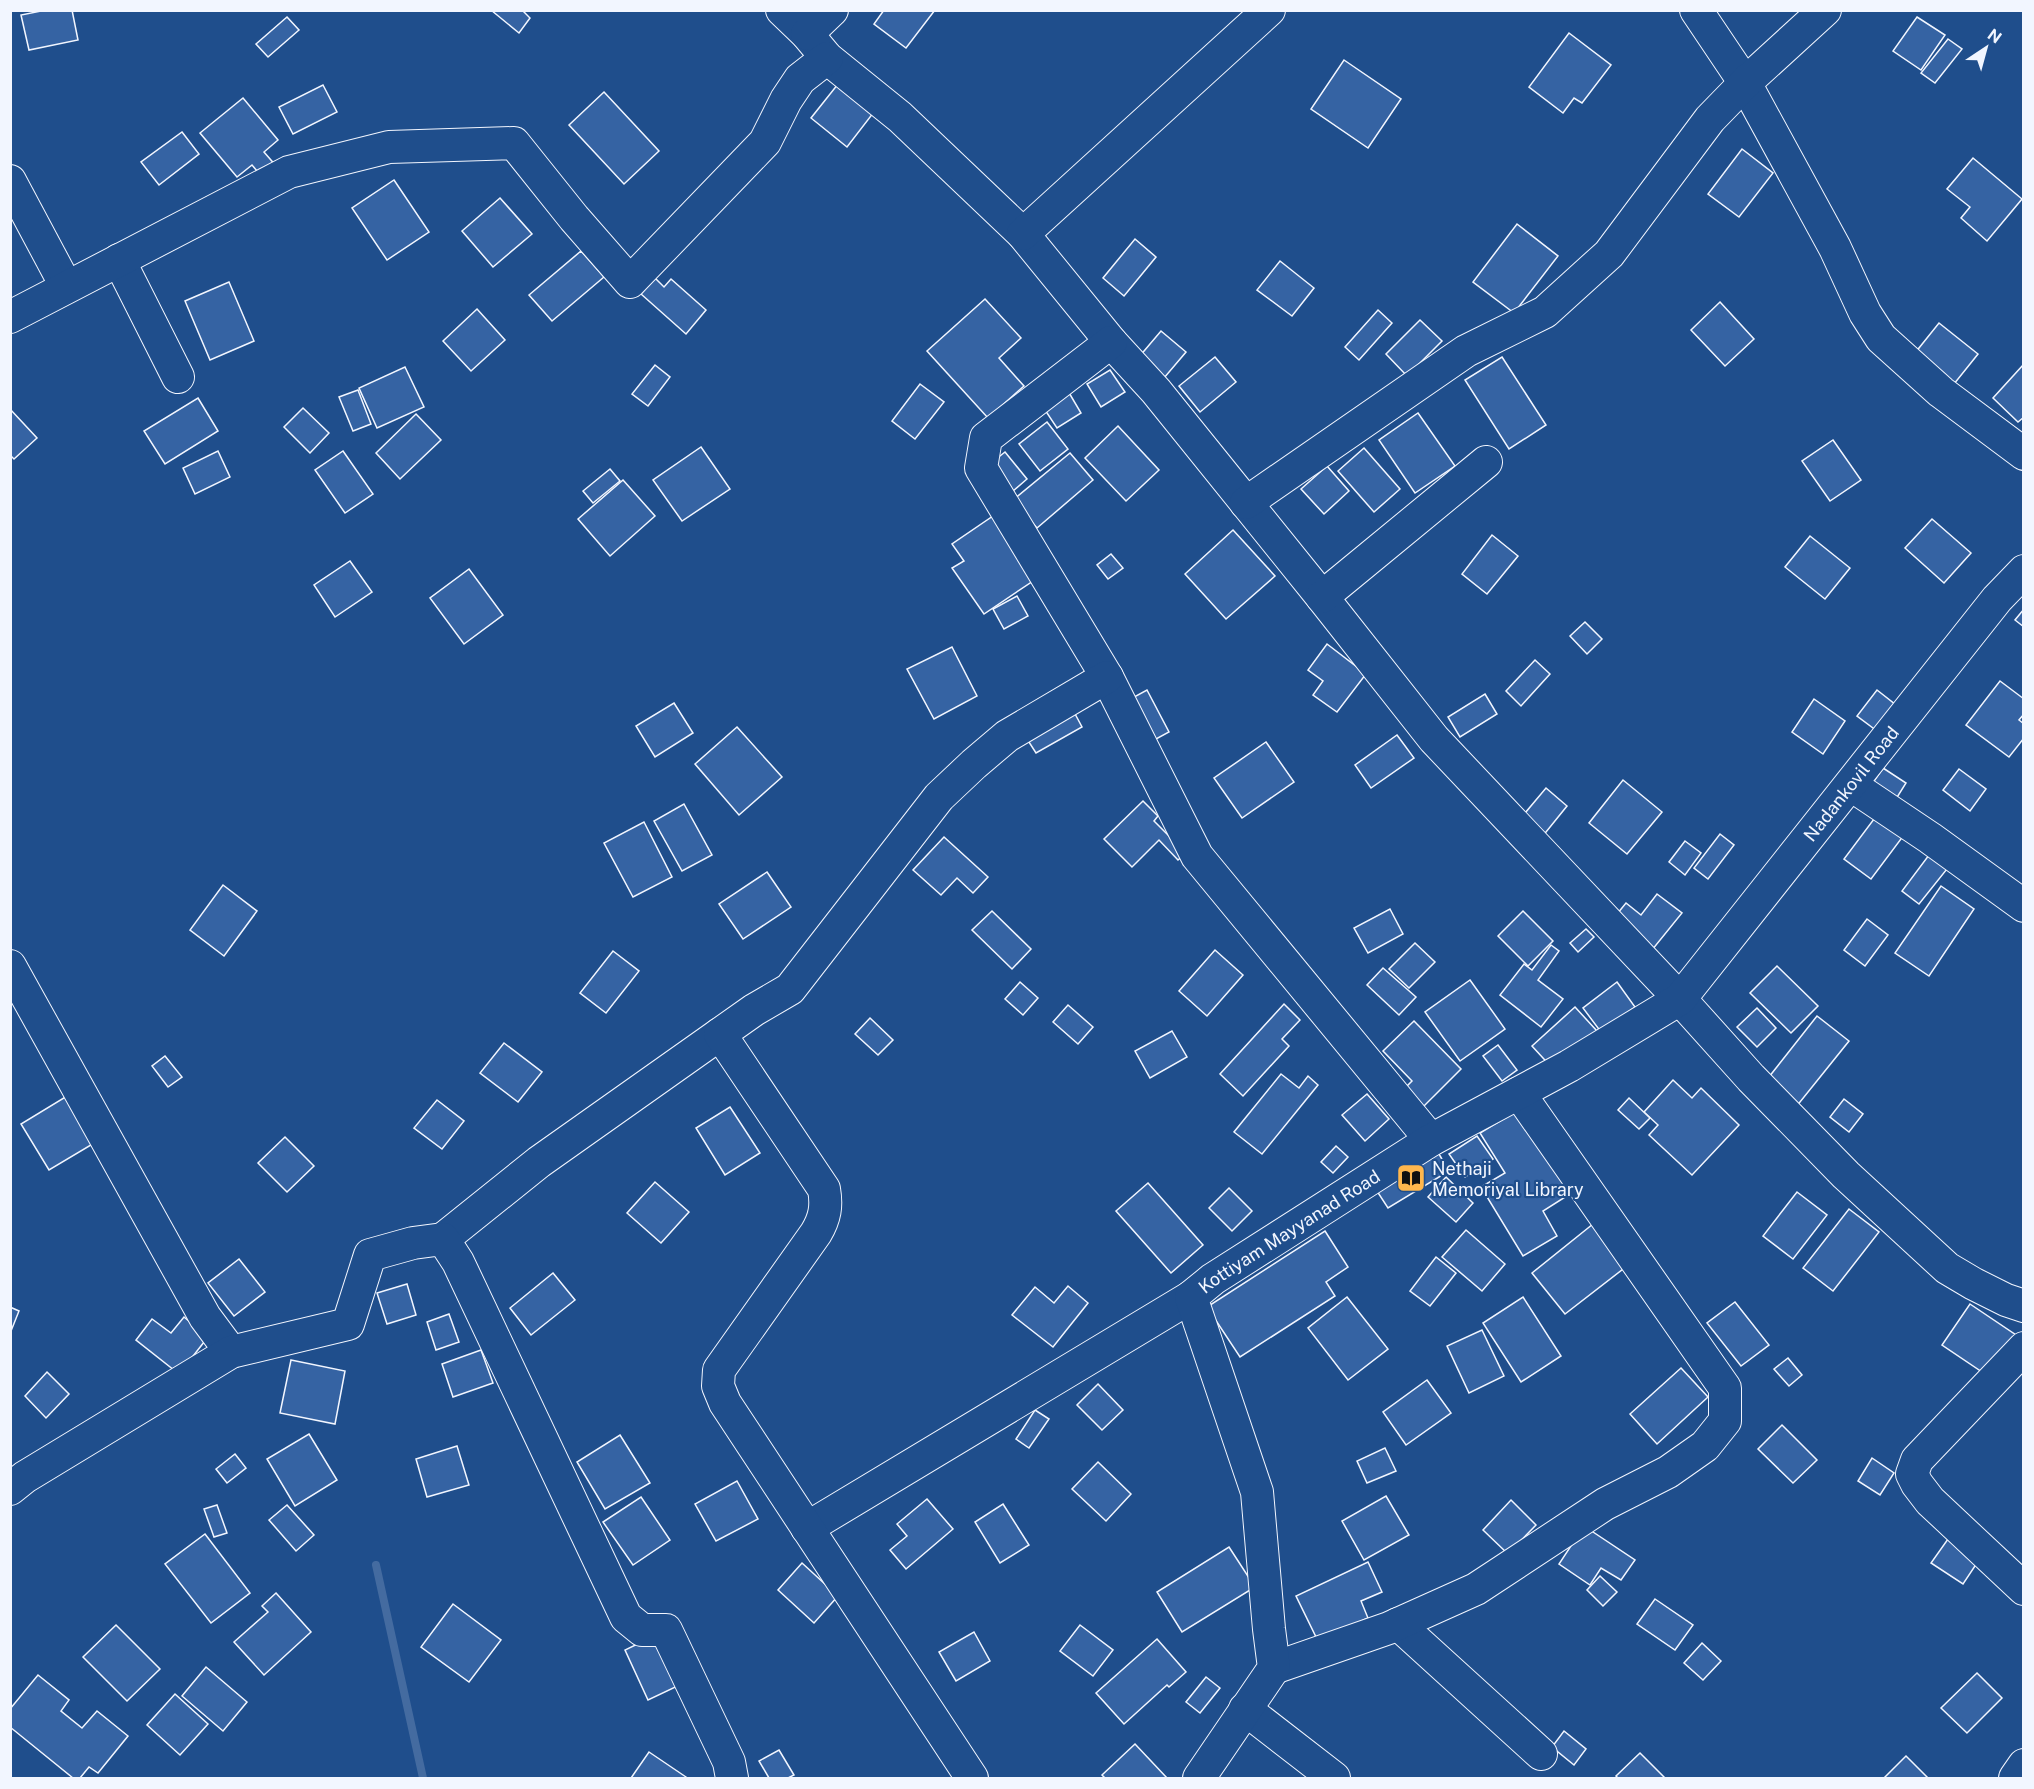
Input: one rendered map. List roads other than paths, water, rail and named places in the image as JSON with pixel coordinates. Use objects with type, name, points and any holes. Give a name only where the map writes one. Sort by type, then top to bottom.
[{"type":"street","points":[[782,10],[807,34],[827,58],[900,117],[1023,234],[1111,342],[1156,391],[1434,739],[1680,999],[1751,1078],[1845,1175],[1947,1268],[2006,1300],[2024,1306]]},
{"type":"street","points":[[807,34],[832,10]]},
{"type":"street","points":[[1023,234],[1269,10]]},
{"type":"street","points":[[1696,10],[1745,83],[1835,248],[1865,313],[1881,338],[1941,392],[2024,454]]},
{"type":"street","points":[[1246,503],[1466,351],[1545,312],[1609,254],[1710,119],[1745,83],[1825,10]]},
{"type":"street","points":[[10,317],[289,172],[389,147],[514,143],[574,218],[630,282],[765,142],[786,100],[800,79],[827,58]]},
{"type":"street","points":[[10,181],[66,286]]},
{"type":"street","points":[[119,260],[178,377]]},
{"type":"street","points":[[1111,342],[986,438],[981,468],[1107,676],[1197,856],[1431,1140]]},
{"type":"street","points":[[1322,597],[1486,462]]},
{"type":"street","name":"Nadankovil Road","points":[[1680,999],[1997,600],[2024,570]]},
{"type":"street","points":[[10,1489],[25,1477],[231,1352],[348,1324],[370,1255],[413,1243],[443,1239],[539,1162],[754,1010],[790,988],[939,797],[1007,736],[1107,676]]},
{"type":"street","points":[[1851,785],[1930,838],[2024,906]]},
{"type":"street","points":[[10,966],[205,1317],[231,1352]]},
{"type":"street","name":"Kottiyam Mayyanad Road","points":[[1274,1668],[1257,1492],[1191,1297],[1213,1279],[1431,1140],[1569,1066],[1680,999]]},
{"type":"street","points":[[720,1034],[824,1188],[827,1203],[824,1220],[816,1233],[718,1370],[718,1386],[725,1403],[972,1779]]},
{"type":"street","points":[[1199,1779],[1274,1668],[1398,1624],[1476,1589],[1605,1504],[1668,1472],[1705,1446],[1725,1421],[1725,1388],[1519,1093]]},
{"type":"street","points":[[443,1239],[459,1262],[626,1617],[642,1630],[666,1630],[729,1762],[732,1779]]},
{"type":"street","points":[[807,1528],[1191,1297]]},
{"type":"street","points":[[2024,1348],[1917,1460],[1912,1474],[1930,1501],[2024,1589]]},
{"type":"street","points":[[1398,1624],[1541,1754]]},
{"type":"street","points":[[1245,1708],[1334,1779]]},
{"type":"street","points":[[2015,1779],[2024,1765]]},
{"type":"waterway","points":[[376,1565],[423,1778]]},
{"type":"place","name":"Nethaji Memoriyal Library","points":[[1411,1178]]}]
